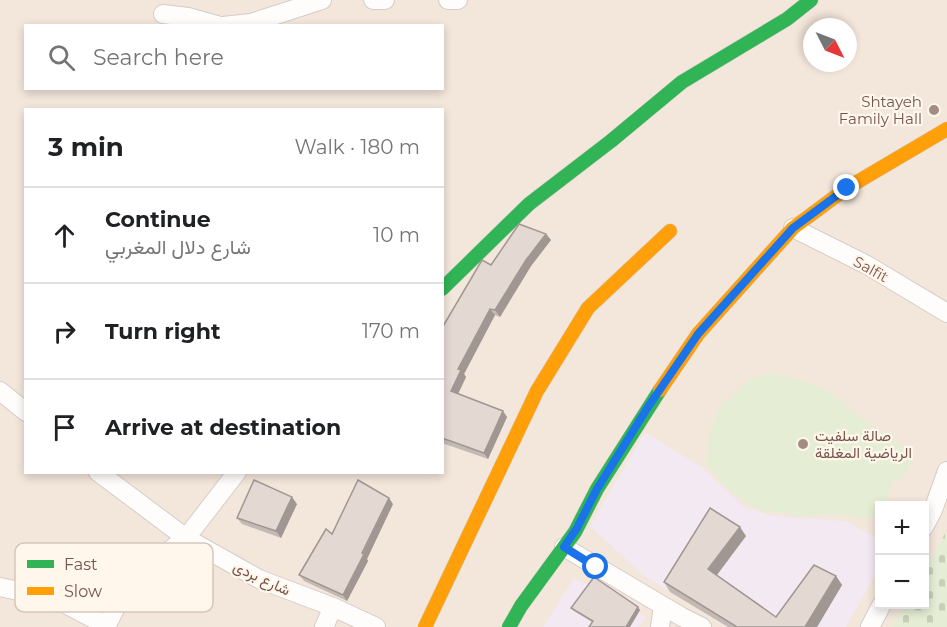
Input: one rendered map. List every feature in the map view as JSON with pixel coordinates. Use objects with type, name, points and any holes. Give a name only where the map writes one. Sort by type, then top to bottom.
[{"type":"street","points":[[241,24],[322,0]]},
{"type":"street","points":[[373,0],[386,0]]},
{"type":"street","points":[[448,0],[458,0]]},
{"type":"street","points":[[444,287],[529,204],[612,141],[682,82],[787,19],[811,0]]},
{"type":"street","points":[[163,14],[188,17],[214,24]]},
{"type":"street","points":[[508,627],[577,528],[597,489],[648,407],[698,334],[793,228],[847,188],[947,129]]},
{"type":"street","name":"Salfit","points":[[793,228],[867,265],[947,313]]},
{"type":"street","points":[[424,627],[537,391],[582,317],[588,308],[670,231]]},
{"type":"street","points":[[0,391],[24,410]]},
{"type":"street","points":[[929,518],[947,471]]},
{"type":"street","name":"شارع بردى","points":[[101,474],[195,543]]},
{"type":"street","points":[[179,543],[186,538],[235,474]]},
{"type":"street","points":[[564,547],[663,606],[676,622],[702,627]]},
{"type":"street","name":"شارع بردى","points":[[213,553],[259,579],[333,607],[376,627]]},
{"type":"street","points":[[0,587],[15,590]]},
{"type":"street","points":[[660,627],[663,606]]},
{"type":"street","points":[[324,627],[333,607]]},
{"type":"street","points":[[870,627],[879,609]]},
{"type":"street","points":[[80,612],[106,626],[113,612]]},
{"type":"shaded area","points":[[0,0],[947,0],[947,627],[0,627]]},
{"type":"shaded area","points":[[645,432],[703,468],[744,507],[773,516],[845,521],[875,537],[875,575],[846,627],[727,627],[643,575],[590,526]]},
{"type":"shaded area","points":[[574,578],[646,617],[639,627],[543,627]]},
{"type":"green space","name":"صالة سلفيت الرياضية المغلقة","points":[[774,373],[808,382],[830,392],[873,427],[906,448],[914,458],[904,477],[891,482],[888,501],[875,501],[875,517],[858,519],[844,514],[799,516],[754,508],[723,485],[706,463],[707,440],[719,408],[751,378]]},
{"type":"green space","points":[[947,530],[947,627],[892,627],[903,609],[929,609],[929,563]]},
{"type":"building","points":[[519,224],[546,234],[526,260],[495,310],[490,309],[458,369],[461,370],[451,391],[503,411],[484,453],[444,439],[444,325],[482,260],[491,265]]},
{"type":"building","points":[[254,480],[292,497],[276,531],[237,518]]},
{"type":"building","points":[[358,480],[389,498],[343,595],[299,575],[326,529],[332,534]]},
{"type":"building","points":[[710,508],[740,527],[708,569],[776,617],[814,565],[836,576],[805,627],[737,627],[664,582]]},
{"type":"building","points":[[594,577],[638,607],[626,627],[589,627],[593,621],[571,608]]},
{"type":"traffic: fast","points":[[444,287],[529,204],[611,141],[682,82],[787,19],[811,0]]},
{"type":"traffic: fast","points":[[509,627],[521,606],[575,532],[597,489],[660,390]]},
{"type":"traffic: slow","points":[[660,390],[698,334],[793,228],[847,188],[947,129]]},
{"type":"traffic: slow","points":[[425,627],[537,391],[588,308],[670,231]]},
{"type":"place","name":"Shtayeh Family Hall","points":[[934,110]]},
{"type":"place","name":"صالة سلفيت الرياضية المغلقة","points":[[803,444]]},
{"type":"route","points":[[596,567],[564,547],[648,407],[698,334],[793,228],[847,188]]}]
